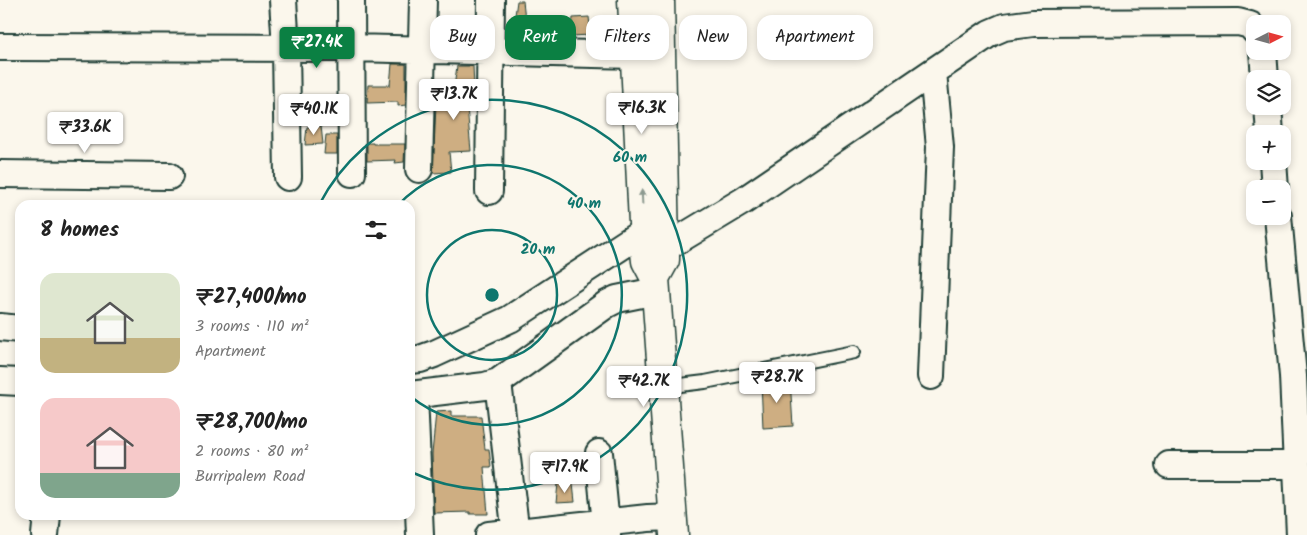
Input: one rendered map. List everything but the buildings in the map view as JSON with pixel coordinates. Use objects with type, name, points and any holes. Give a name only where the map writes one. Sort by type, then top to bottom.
[{"type":"main road","points":[[632,0],[633,15]]},
{"type":"main road","points":[[656,284],[665,260],[660,0]]},
{"type":"main road","points":[[634,60],[646,261],[656,284],[664,387],[639,525]]},
{"type":"street","points":[[283,0],[286,48],[288,177]]},
{"type":"street","points":[[351,0],[352,173]]},
{"type":"street","points":[[419,169],[423,0]]},
{"type":"street","points":[[491,15],[492,0]]},
{"type":"street","points":[[665,248],[743,200],[990,34],[1004,27],[1033,23],[1238,22],[1246,24]]},
{"type":"street","points":[[0,47],[352,48],[430,50]]},
{"type":"street","points":[[495,52],[586,54]]},
{"type":"street","points":[[489,191],[490,60]]},
{"type":"street","points":[[931,376],[940,148],[933,72]]},
{"type":"street","points":[[0,174],[169,176]]},
{"type":"street","points":[[1279,225],[1300,376],[1297,465],[1300,535]]},
{"type":"street","points":[[415,360],[434,354],[510,319],[644,232]]},
{"type":"street","points":[[415,395],[485,386],[498,382],[607,304],[656,284]]},
{"type":"street","points":[[0,328],[15,329]]},
{"type":"street","points":[[0,381],[15,382]]},
{"type":"street","points":[[498,382],[516,534]]},
{"type":"street","points":[[415,448],[420,535]]},
{"type":"street","points":[[489,535],[639,525],[599,453]]},
{"type":"street","points":[[1169,465],[1297,465]]},
{"type":"street","points":[[45,535],[46,520]]},
{"type":"lane","points":[[664,387],[706,382],[854,352]]}]
